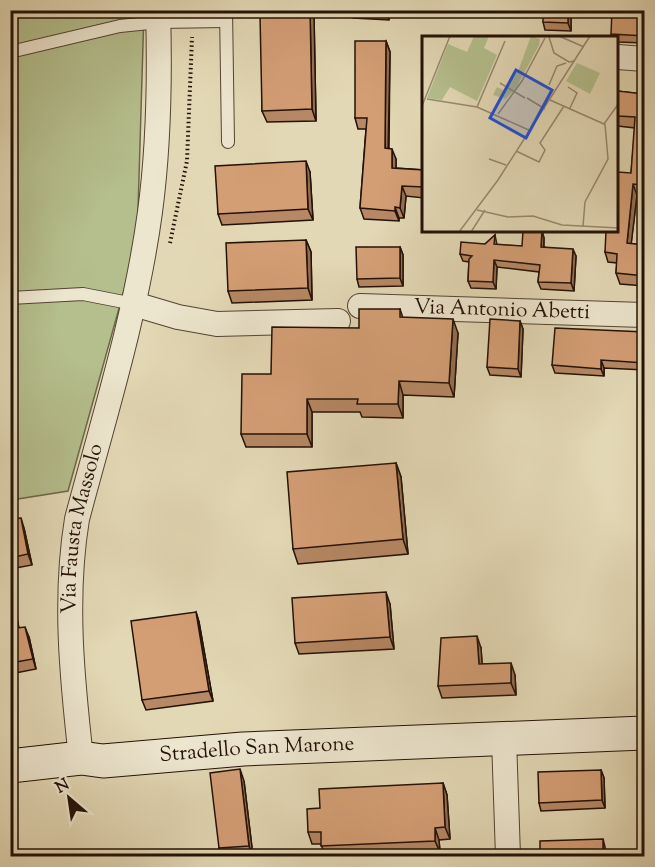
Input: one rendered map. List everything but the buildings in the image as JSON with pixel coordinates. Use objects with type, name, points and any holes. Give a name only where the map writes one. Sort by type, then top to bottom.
[{"type":"street","name":"Via Fausta Massolo","points":[[81,758],[72,673],[72,550],[77,519],[134,304],[151,199],[159,104],[158,16]]},
{"type":"street","points":[[619,57],[645,59]]},
{"type":"street","points":[[134,304],[199,322],[218,324],[338,321]]},
{"type":"street","name":"Via Antonio Abetti","points":[[360,306],[645,315]]},
{"type":"street","name":"Stradello San Marone","points":[[10,766],[81,758],[103,761],[243,749],[645,734]]},
{"type":"street","points":[[504,739],[508,856]]},
{"type":"lane","points":[[10,52],[158,16],[226,16],[228,142]]},
{"type":"lane","points":[[10,297],[83,294],[134,304]]},
{"type":"green space","points":[[11,11],[144,11],[137,244],[68,491],[11,500]]}]
